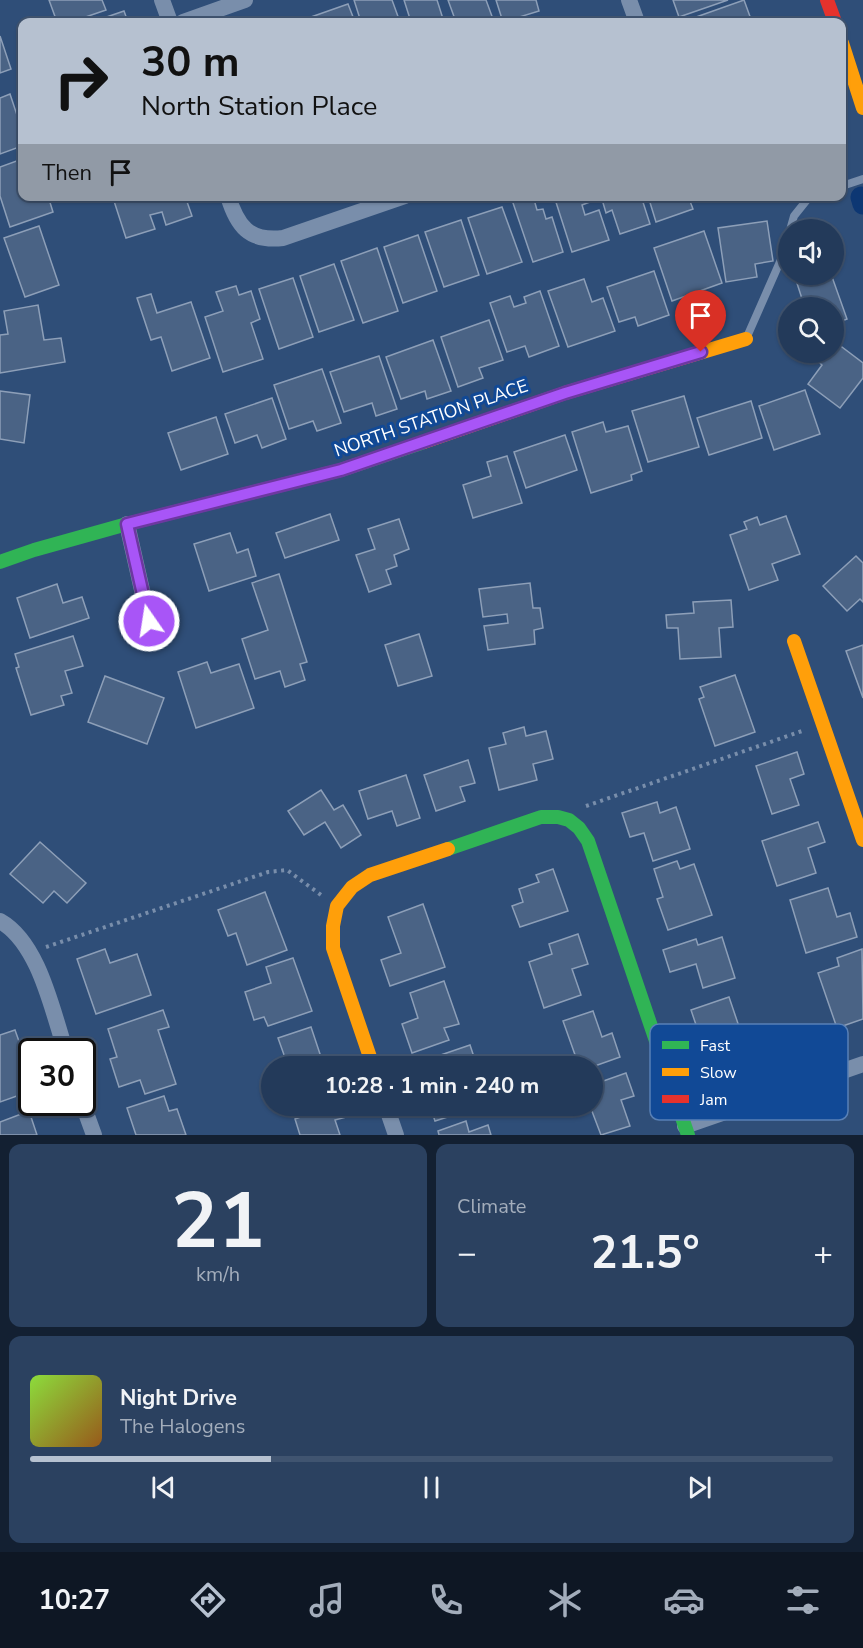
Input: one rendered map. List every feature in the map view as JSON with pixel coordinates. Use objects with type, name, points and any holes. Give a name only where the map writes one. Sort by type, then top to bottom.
[{"type":"street","points":[[162,0],[169,18]]},
{"type":"street","points":[[194,18],[245,0]]},
{"type":"street","points":[[629,0],[636,18]]},
{"type":"street","points":[[827,0],[834,18]]},
{"type":"street","points":[[846,55],[863,108]]},
{"type":"street","points":[[230,201],[236,218],[250,234],[267,240],[283,238],[390,201]]},
{"type":"street","name":"NORTH STATION PLACE","points":[[0,562],[127,524],[341,470],[565,393],[746,339]]},
{"type":"street","points":[[127,524],[149,621]]},
{"type":"street","points":[[794,641],[863,840]]},
{"type":"street","points":[[370,1056],[333,948],[333,926],[338,906],[352,887],[370,875],[541,817],[557,816],[572,819],[588,841],[650,1024]]},
{"type":"street","points":[[3,922],[19,935],[31,952],[61,1038]]},
{"type":"street","points":[[848,1070],[863,1064]]},
{"type":"street","points":[[87,1116],[94,1135]]},
{"type":"street","points":[[389,1116],[396,1135]]},
{"type":"street","points":[[686,1130],[713,1120]]},
{"type":"lane","points":[[846,184],[863,178]]},
{"type":"lane","points":[[793,219],[806,201]]},
{"type":"lane","points":[[746,339],[778,266]]},
{"type":"path","points":[[572,819],[587,805],[823,724]]},
{"type":"path","points":[[31,952],[268,872],[287,870],[338,906]]},
{"type":"building","points":[[49,0],[102,0],[106,10],[83,18],[56,18]]},
{"type":"building","points":[[354,0],[392,0],[399,18],[360,18]]},
{"type":"building","points":[[404,0],[437,0],[443,18],[410,18]]},
{"type":"building","points":[[448,0],[486,0],[493,18],[455,18]]},
{"type":"building","points":[[496,0],[536,0],[539,11],[516,18],[502,18]]},
{"type":"building","points":[[673,0],[728,0],[679,17]]},
{"type":"building","points":[[744,0],[751,18],[693,18]]},
{"type":"building","points":[[348,4],[353,18],[311,18]]},
{"type":"building","points":[[124,11],[127,18],[104,18]]},
{"type":"building","points":[[0,36],[11,69],[0,73]]},
{"type":"building","points":[[10,94],[18,118],[18,147],[0,154],[0,98]]},
{"type":"building","points":[[18,160],[18,201],[50,201],[53,212],[10,227],[0,196],[0,167]]},
{"type":"building","points":[[114,201],[187,201],[192,216],[166,225],[162,212],[150,215],[155,229],[126,238]]},
{"type":"building","points":[[512,201],[534,201],[537,210],[543,209],[546,219],[552,217],[563,252],[533,262]]},
{"type":"building","points":[[556,201],[592,201],[582,205],[585,215],[599,210],[609,240],[572,252]]},
{"type":"building","points":[[602,201],[643,201],[650,224],[620,234],[612,210],[606,213]]},
{"type":"building","points":[[650,201],[690,201],[693,209],[656,222]]},
{"type":"building","points":[[502,207],[522,262],[487,274],[468,218]]},
{"type":"building","points":[[461,220],[479,275],[444,287],[425,232]]},
{"type":"building","points":[[767,221],[773,261],[755,264],[757,277],[726,282],[718,228]]},
{"type":"building","points":[[39,226],[59,285],[25,297],[4,238]]},
{"type":"building","points":[[704,231],[722,283],[672,301],[654,248]]},
{"type":"building","points":[[418,235],[437,291],[403,303],[384,247]]},
{"type":"building","points":[[377,248],[398,311],[363,323],[341,261]]},
{"type":"building","points":[[334,264],[354,320],[319,332],[300,276]]},
{"type":"building","points":[[654,271],[669,315],[638,326],[635,317],[619,322],[607,287]]},
{"type":"building","points":[[293,278],[313,337],[279,349],[259,289]]},
{"type":"building","points":[[584,279],[592,302],[603,298],[615,331],[568,347],[548,291]]},
{"type":"building","points":[[798,285],[835,285],[839,297],[801,297]]},
{"type":"building","points":[[236,286],[239,295],[251,291],[260,319],[251,323],[263,359],[223,372],[205,317],[223,311],[216,292]]},
{"type":"building","points":[[540,291],[559,346],[529,357],[525,346],[507,352],[490,303],[510,296],[514,307],[526,303],[524,297]]},
{"type":"building","points":[[151,294],[157,313],[191,302],[210,358],[172,371],[161,337],[151,340],[137,298]]},
{"type":"building","points":[[38,305],[44,340],[61,338],[65,362],[0,373],[0,335],[8,334],[4,311]]},
{"type":"building","points":[[489,320],[503,360],[479,368],[483,378],[458,387],[441,337]]},
{"type":"building","points":[[433,340],[451,391],[427,399],[425,391],[401,399],[386,357]]},
{"type":"building","points":[[844,349],[863,363],[863,378],[840,408],[808,384],[822,365],[820,363],[844,363]]},
{"type":"building","points":[[379,356],[397,409],[376,416],[372,403],[344,412],[330,372]]},
{"type":"building","points":[[322,369],[341,423],[317,431],[313,421],[289,429],[274,385]]},
{"type":"building","points":[[805,390],[820,434],[774,450],[759,406]]},
{"type":"building","points":[[0,391],[30,395],[24,443],[0,439]]},
{"type":"building","points":[[684,396],[699,447],[648,462],[632,411]]},
{"type":"building","points":[[272,398],[286,439],[262,448],[257,435],[235,443],[225,414]]},
{"type":"building","points":[[751,401],[762,438],[709,455],[697,418]]},
{"type":"building","points":[[216,417],[228,454],[181,470],[168,433]]},
{"type":"building","points":[[603,422],[606,432],[628,426],[642,471],[631,475],[632,480],[591,493],[572,432]]},
{"type":"building","points":[[565,435],[577,470],[526,488],[514,452]]},
{"type":"building","points":[[507,456],[522,503],[473,518],[463,485],[491,476],[487,462]]},
{"type":"building","points":[[330,514],[339,540],[285,558],[276,533]]},
{"type":"building","points":[[786,516],[800,554],[772,564],[778,580],[749,590],[730,535],[747,529],[744,522],[757,517],[760,525]]},
{"type":"building","points":[[399,519],[409,549],[394,555],[397,566],[386,570],[391,584],[369,592],[356,555],[375,549],[368,529]]},
{"type":"building","points":[[230,533],[237,553],[248,549],[256,576],[209,591],[194,544]]},
{"type":"building","points":[[856,556],[863,563],[863,602],[860,599],[847,611],[823,586]]},
{"type":"building","points":[[279,574],[307,662],[300,664],[305,680],[285,687],[280,671],[255,679],[242,639],[268,630],[252,583]]},
{"type":"building","points":[[530,583],[533,608],[540,608],[543,628],[534,630],[535,644],[488,650],[484,626],[508,623],[507,614],[483,617],[479,589]]},
{"type":"building","points":[[57,584],[63,603],[82,597],[89,618],[30,638],[17,598]]},
{"type":"building","points":[[731,600],[733,627],[719,628],[721,657],[680,659],[678,628],[667,628],[666,615],[694,613],[693,602]]},
{"type":"building","points":[[419,634],[432,676],[398,686],[385,645]]},
{"type":"building","points":[[73,636],[83,666],[65,671],[72,693],[61,696],[64,705],[31,715],[16,668],[19,667],[15,654]]},
{"type":"building","points":[[863,645],[863,698],[846,651]]},
{"type":"building","points":[[207,662],[211,673],[239,664],[254,708],[196,728],[178,672]]},
{"type":"building","points":[[735,675],[755,732],[715,746],[699,699],[704,697],[700,687]]},
{"type":"building","points":[[105,676],[164,698],[147,744],[88,722]]},
{"type":"building","points":[[524,727],[526,736],[546,731],[553,759],[533,764],[537,780],[499,790],[489,748],[506,744],[503,733]]},
{"type":"building","points":[[797,752],[804,774],[790,779],[799,805],[772,814],[756,766]]},
{"type":"building","points":[[468,760],[475,783],[460,787],[465,801],[436,811],[424,775]]},
{"type":"building","points":[[406,775],[420,818],[397,826],[392,811],[368,819],[359,791]]},
{"type":"building","points":[[321,790],[334,810],[343,805],[361,835],[341,848],[325,822],[304,835],[288,811]]},
{"type":"building","points":[[657,802],[660,813],[676,807],[690,849],[653,861],[644,833],[630,837],[622,813]]},
{"type":"building","points":[[818,822],[825,842],[808,848],[816,873],[777,886],[762,841]]},
{"type":"building","points":[[40,842],[86,883],[67,903],[54,891],[43,903],[10,874]]},
{"type":"building","points":[[677,861],[680,869],[694,864],[712,915],[668,930],[657,899],[663,897],[654,869]]},
{"type":"building","points":[[553,869],[568,911],[520,927],[512,906],[523,902],[519,889],[539,882],[536,875]]},
{"type":"building","points":[[828,888],[837,917],[850,913],[857,937],[806,953],[790,900]]},
{"type":"building","points":[[265,892],[287,950],[247,965],[236,933],[228,936],[218,910]]},
{"type":"building","points":[[423,904],[445,967],[390,986],[381,960],[401,953],[388,917]]},
{"type":"building","points":[[578,934],[588,964],[572,969],[581,995],[544,1008],[529,962],[552,954],[549,944]]},
{"type":"building","points":[[722,937],[735,978],[703,988],[696,964],[670,972],[663,950],[696,939],[698,945]]},
{"type":"building","points":[[105,949],[110,963],[137,954],[151,995],[96,1014],[77,959]]},
{"type":"building","points":[[862,949],[863,1019],[848,1024],[836,1024],[818,973],[839,966],[837,958]]},
{"type":"building","points":[[293,958],[312,1011],[268,1026],[264,1017],[254,1020],[245,992],[271,983],[266,967]]},
{"type":"building","points":[[444,981],[459,1024],[444,1028],[449,1040],[412,1053],[402,1024],[418,1018],[410,993]]},
{"type":"building","points":[[729,997],[738,1024],[696,1024],[691,1010]]},
{"type":"building","points":[[163,1010],[169,1027],[158,1030],[176,1084],[145,1094],[140,1080],[119,1087],[110,1059],[117,1057],[108,1029]]},
{"type":"building","points":[[593,1011],[602,1037],[612,1033],[620,1057],[603,1063],[603,1056],[575,1056],[563,1021]]},
{"type":"building","points":[[311,1027],[321,1056],[284,1056],[278,1038]]},
{"type":"building","points":[[15,1030],[18,1038],[18,1096],[0,1102],[0,1035]]},
{"type":"building","points":[[470,1045],[474,1056],[438,1056]]},
{"type":"building","points":[[626,1073],[634,1096],[621,1100],[630,1126],[601,1135],[594,1116],[603,1116],[603,1081]]},
{"type":"building","points":[[164,1096],[169,1111],[177,1109],[186,1135],[136,1135],[127,1108]]},
{"type":"building","points":[[18,1115],[31,1116],[37,1135],[0,1135],[0,1122]]},
{"type":"building","points":[[303,1116],[350,1116],[335,1120],[340,1135],[300,1135],[295,1119]]},
{"type":"building","points":[[433,1116],[451,1116],[435,1121]]},
{"type":"building","points":[[466,1121],[469,1132],[488,1125],[491,1135],[439,1135],[438,1131]]},
{"type":"waterway","points":[[861,197],[863,204]]},
{"type":"traffic: fast","points":[[0,562],[127,524],[341,470],[424,442]]},
{"type":"traffic: fast","points":[[448,849],[541,817],[558,817],[569,820],[579,828],[588,841],[650,1024]]},
{"type":"traffic: fast","points":[[683,1120],[688,1135]]},
{"type":"traffic: slow","points":[[846,55],[863,108]]},
{"type":"traffic: slow","points":[[424,442],[565,393],[746,339]]},
{"type":"traffic: slow","points":[[794,641],[863,840]]},
{"type":"traffic: slow","points":[[370,1056],[333,948],[333,926],[337,906],[352,887],[370,875],[448,849]]},
{"type":"traffic: jam","points":[[827,0],[834,18]]},
{"type":"route","points":[[149,621],[127,524],[341,470],[565,393],[701,352]]}]
